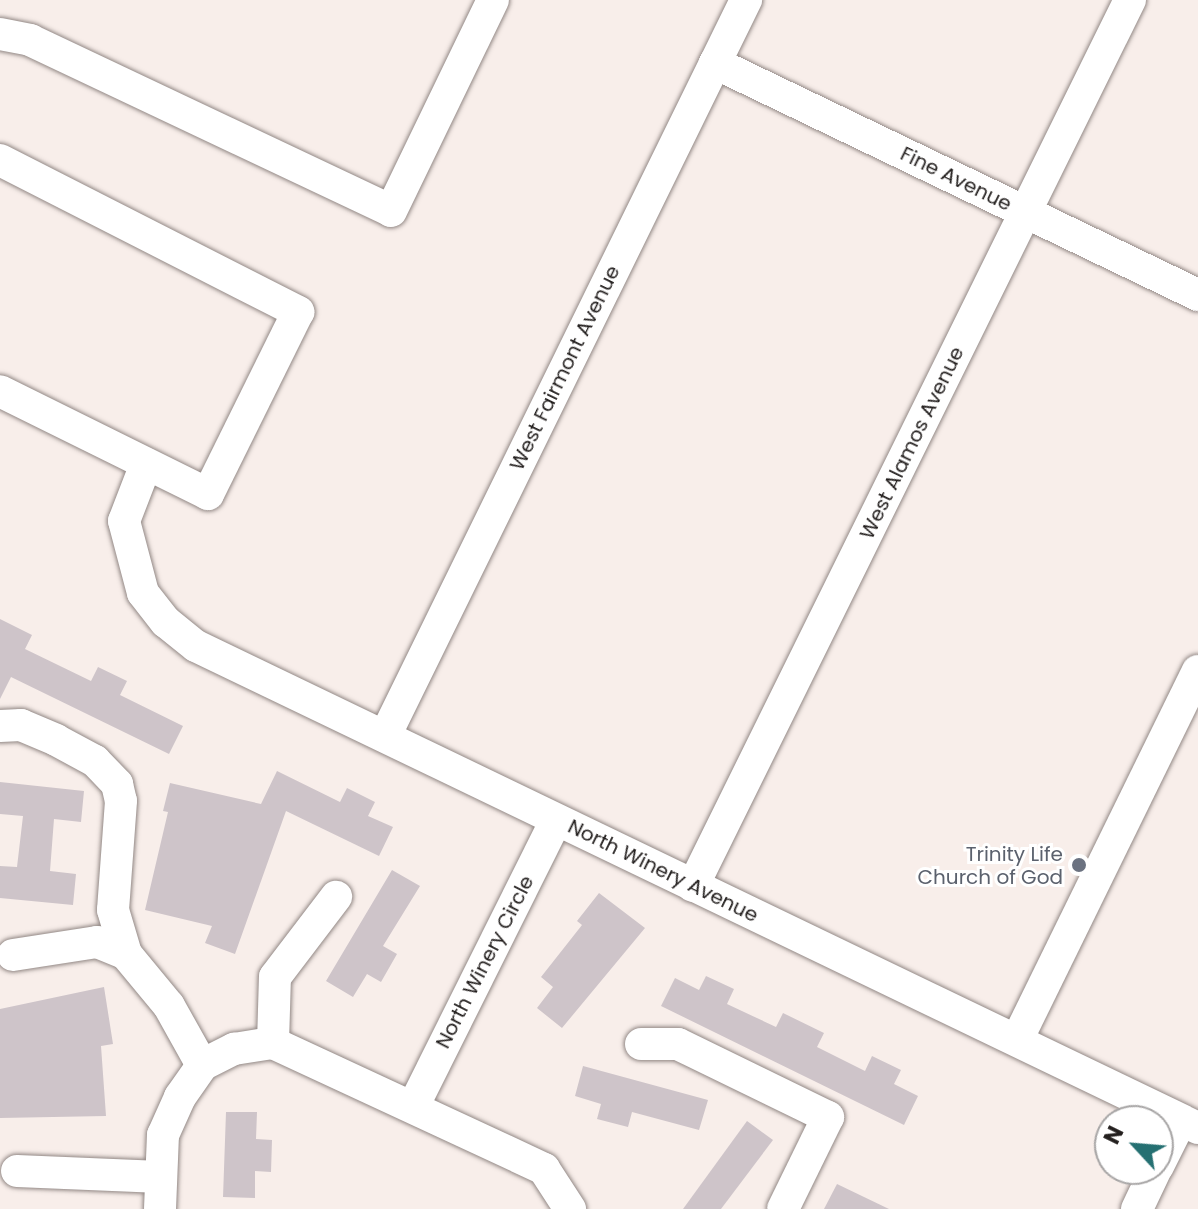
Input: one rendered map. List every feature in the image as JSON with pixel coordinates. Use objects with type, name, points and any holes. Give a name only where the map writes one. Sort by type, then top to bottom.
[{"type":"street","points":[[0,34],[30,40],[391,211],[493,0]]},
{"type":"street","name":"West Fairmont Avenue","points":[[385,736],[746,0]]},
{"type":"street","name":"West Alamos Avenue","points":[[693,886],[1130,0]]},
{"type":"street","name":"Fine Avenue","points":[[715,63],[1198,295]]},
{"type":"street","points":[[0,160],[298,312],[208,494],[0,391]]},
{"type":"street","name":"North Winery Avenue","points":[[146,464],[124,521],[143,593],[166,622],[196,646],[1190,1124]]},
{"type":"street","points":[[1017,1040],[1198,671]]},
{"type":"street","points":[[0,726],[21,725],[67,746],[95,761],[117,784],[121,801],[113,910],[126,954],[169,1006],[202,1065]]},
{"type":"street","name":"North Winery Circle","points":[[414,1105],[556,820]]},
{"type":"street","points":[[273,1043],[275,977],[336,897]]},
{"type":"street","points":[[13,955],[97,942],[126,954]]},
{"type":"street","points":[[160,1209],[163,1135],[202,1065],[234,1049],[273,1043],[414,1105],[544,1169],[570,1209]]},
{"type":"street","points":[[641,1044],[678,1044],[828,1117],[783,1209]]},
{"type":"street","points":[[1174,1145],[1190,1124]]},
{"type":"street","points":[[17,1171],[161,1177]]},
{"type":"street","points":[[1137,1209],[1148,1185]]},
{"type":"building","points":[[0,619],[32,635],[25,649],[91,681],[98,667],[127,681],[120,695],[183,726],[169,754],[11,677],[0,699]]},
{"type":"building","points":[[277,771],[340,802],[347,788],[375,802],[368,816],[393,827],[379,856],[286,811],[235,954],[205,943],[212,926],[145,910],[168,812],[163,811],[170,783],[261,804]]},
{"type":"building","points":[[0,782],[84,791],[81,822],[54,819],[50,871],[76,874],[73,905],[0,898],[0,866],[17,867],[23,816],[0,814]]},
{"type":"building","points":[[392,870],[420,886],[383,946],[397,954],[381,982],[367,974],[353,997],[326,981]]},
{"type":"building","points":[[599,893],[645,928],[562,1028],[537,1008],[553,987],[541,977],[582,925],[577,921]]},
{"type":"building","points":[[706,976],[734,989],[727,1004],[776,1027],[783,1013],[824,1033],[817,1047],[865,1071],[872,1056],[901,1070],[894,1084],[918,1096],[904,1125],[661,1006],[675,978],[699,990]]},
{"type":"building","points":[[104,987],[113,1044],[101,1046],[106,1116],[0,1118],[0,1009]]},
{"type":"building","points":[[583,1066],[708,1100],[699,1130],[632,1112],[628,1127],[597,1119],[601,1104],[575,1096]]},
{"type":"building","points":[[226,1112],[257,1112],[256,1139],[272,1140],[271,1172],[255,1171],[255,1198],[223,1197]]},
{"type":"building","points":[[747,1121],[773,1140],[721,1209],[683,1209]]},
{"type":"building","points":[[837,1184],[889,1209],[824,1209]]},
{"type":"place","name":"Trinity Life Church of God","points":[[1079,865]]}]
